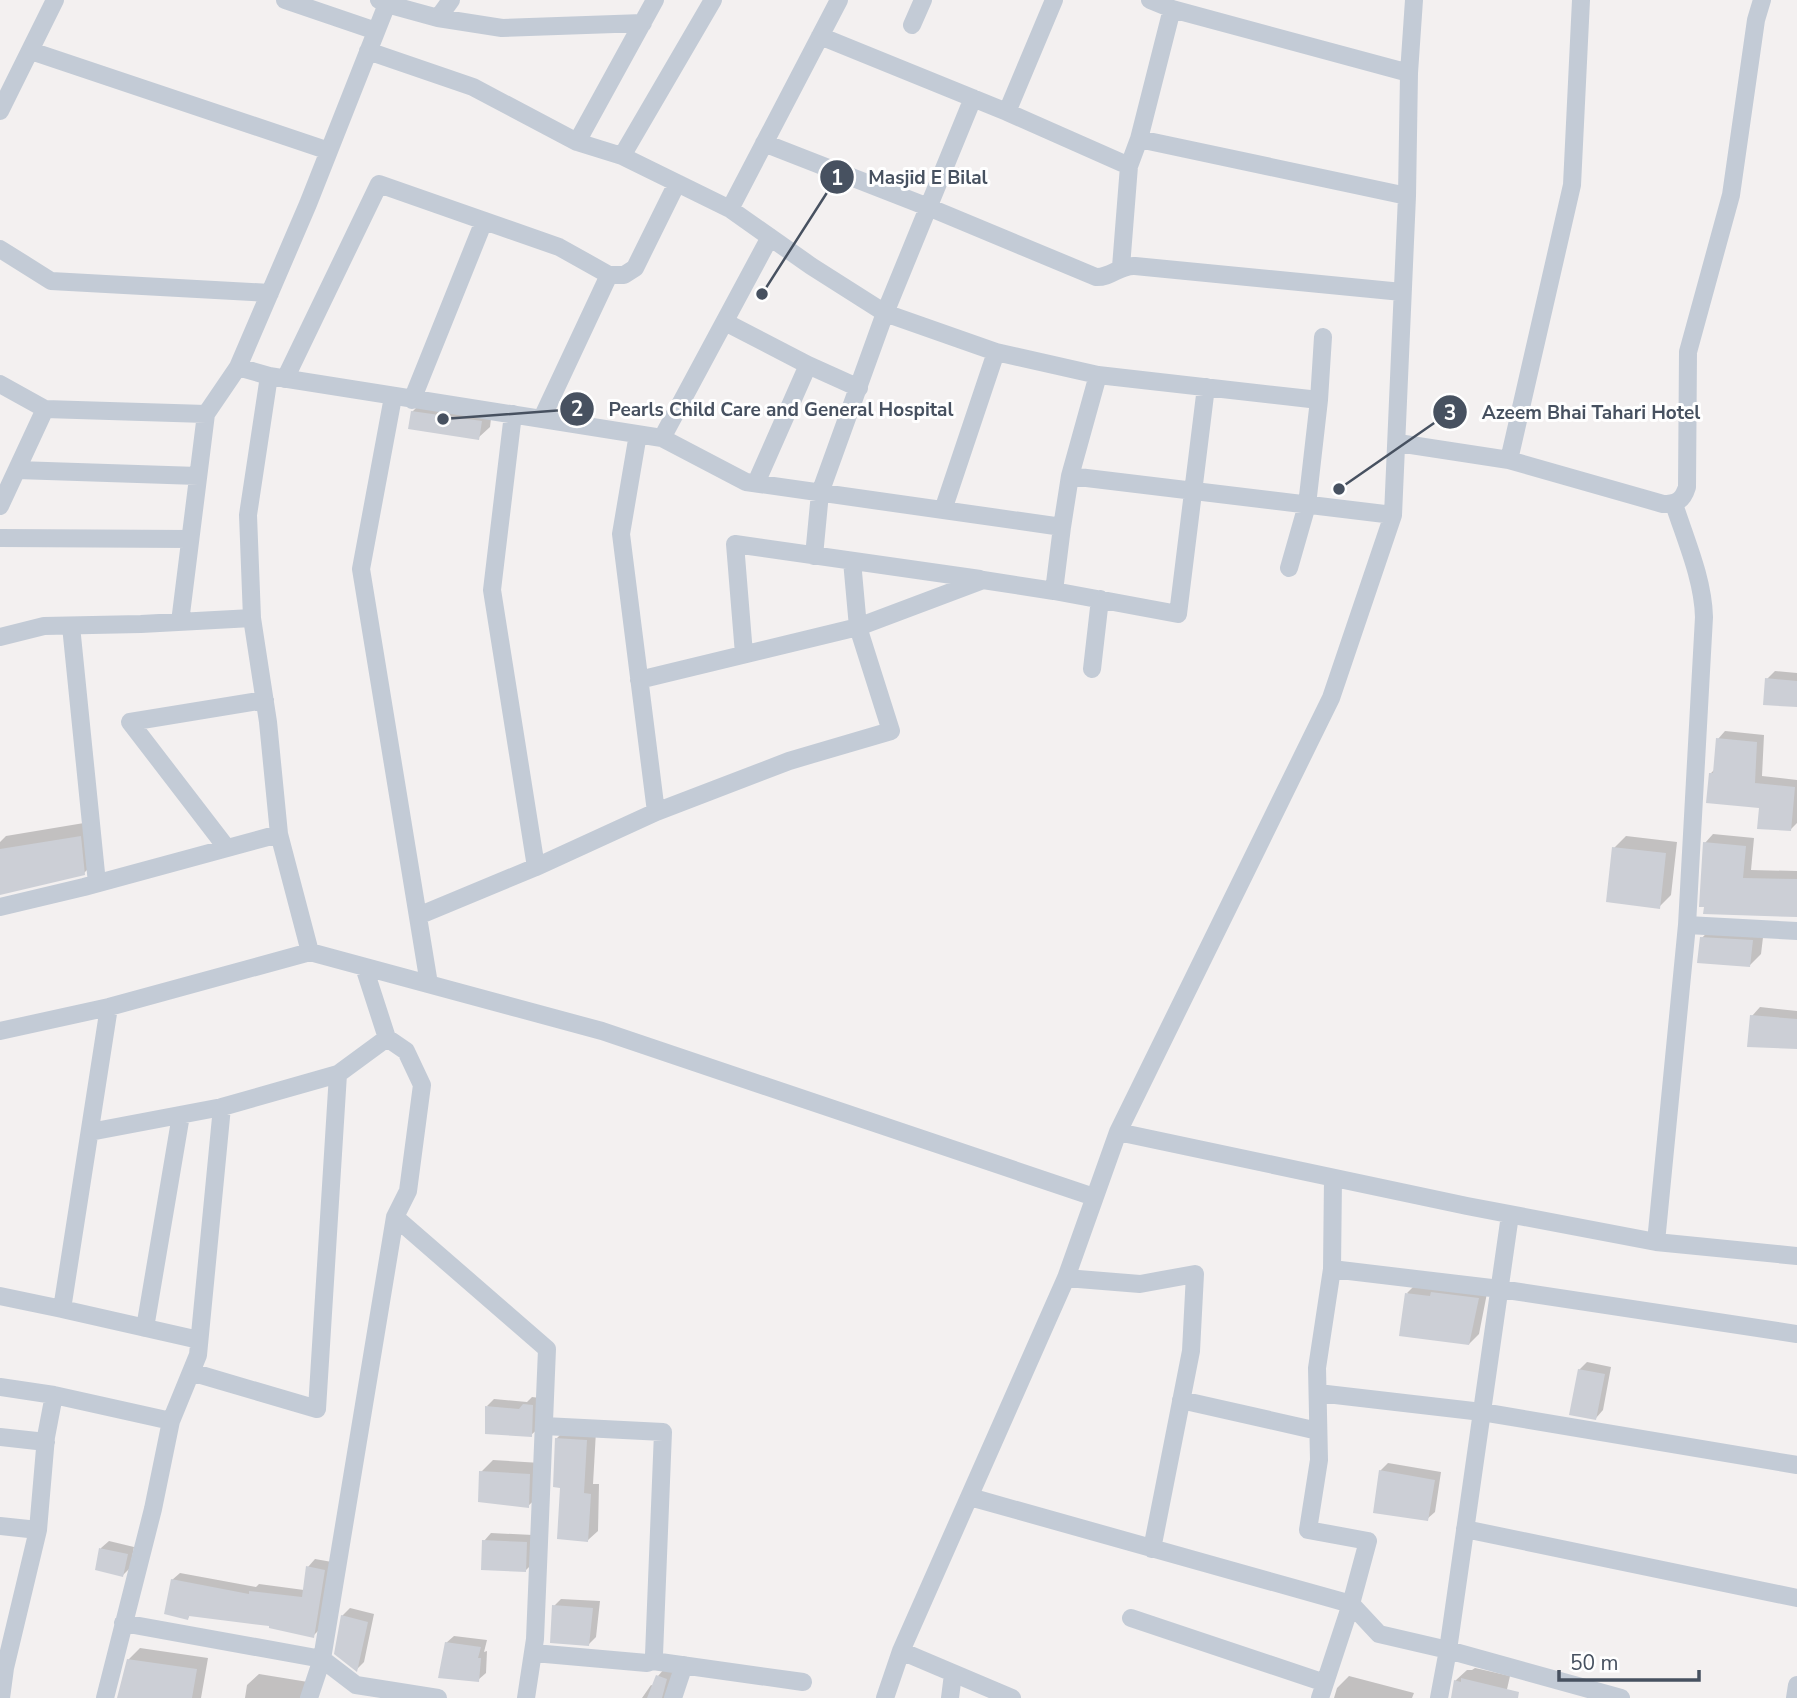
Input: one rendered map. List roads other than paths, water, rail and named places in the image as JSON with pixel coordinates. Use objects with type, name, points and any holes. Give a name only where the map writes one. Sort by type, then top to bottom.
[{"type":"street","points":[[0,111],[55,0]]},
{"type":"street","points":[[285,0],[376,31]]},
{"type":"street","points":[[438,19],[451,0]]},
{"type":"street","points":[[577,142],[655,0]]},
{"type":"street","points":[[622,156],[713,0]]},
{"type":"street","points":[[730,209],[839,0]]},
{"type":"street","points":[[912,26],[923,0]]},
{"type":"street","points":[[1007,112],[1054,0]]},
{"type":"street","points":[[1150,0],[1172,9],[1409,73]]},
{"type":"street","points":[[885,1698],[901,1651],[1066,1278],[1118,1132],[1331,698],[1393,515],[1407,196],[1409,73],[1415,0]]},
{"type":"street","points":[[1509,460],[1572,185],[1581,0]]},
{"type":"street","points":[[1398,443],[1509,460],[1663,504],[1674,504],[1684,497],[1687,487],[1688,352],[1731,195],[1756,20],[1762,0]]},
{"type":"street","points":[[180,622],[206,414],[238,367],[270,293],[376,31],[383,2],[438,19],[514,29],[643,23]]},
{"type":"street","points":[[1121,267],[1129,166],[1139,139],[1172,9]]},
{"type":"street","points":[[820,36],[1007,112],[1129,166]]},
{"type":"street","points":[[31,51],[329,151]]},
{"type":"street","points":[[368,51],[472,87],[577,142],[622,156],[730,209],[885,313],[996,352],[1098,375],[1319,400]]},
{"type":"street","points":[[814,556],[820,493],[885,313],[973,98]]},
{"type":"street","points":[[1139,139],[1407,196]]},
{"type":"street","points":[[764,143],[1096,278],[1121,267],[1135,266],[1402,292]]},
{"type":"street","points":[[310,952],[279,834],[265,700],[252,618],[248,514],[277,378],[379,184],[559,247],[609,275],[624,275],[635,268],[677,183]]},
{"type":"street","points":[[412,400],[484,220]]},
{"type":"street","points":[[662,438],[770,237]]},
{"type":"street","points":[[0,249],[51,281],[270,293]]},
{"type":"street","points":[[542,418],[609,275]]},
{"type":"street","points":[[725,322],[859,388]]},
{"type":"street","points":[[1289,568],[1307,505],[1324,337]]},
{"type":"street","points":[[943,510],[996,352]]},
{"type":"street","points":[[756,484],[808,365]]},
{"type":"street","points":[[238,367],[277,378],[662,438],[746,482],[756,484],[1062,527]]},
{"type":"street","points":[[1054,591],[1070,476],[1098,375]]},
{"type":"street","points":[[0,383],[45,409],[206,414]]},
{"type":"street","points":[[744,654],[735,544],[1054,591],[1178,614],[1206,387]]},
{"type":"street","points":[[393,397],[360,569],[429,984]]},
{"type":"street","points":[[0,506],[45,409]]},
{"type":"street","points":[[513,414],[492,590],[536,867]]},
{"type":"street","points":[[638,434],[621,534],[656,812]]},
{"type":"street","points":[[17,470],[198,476]]},
{"type":"street","points":[[1070,476],[1393,515]]},
{"type":"street","points":[[1656,1242],[1687,925],[1704,617],[1704,599],[1674,504]]},
{"type":"street","points":[[0,538],[190,539]]},
{"type":"street","points":[[418,916],[536,867],[656,812],[789,761],[891,731],[858,627],[852,561]]},
{"type":"street","points":[[639,680],[858,627],[983,580]]},
{"type":"street","points":[[1092,669],[1100,599]]},
{"type":"street","points":[[0,637],[44,626],[252,618]]},
{"type":"street","points":[[71,626],[97,883]]},
{"type":"street","points":[[226,847],[130,722],[265,700]]},
{"type":"street","points":[[0,907],[279,834]]},
{"type":"street","points":[[1687,925],[1797,931]]},
{"type":"street","points":[[0,1031],[109,1007],[310,952],[602,1031],[1094,1197]]},
{"type":"street","points":[[309,1698],[322,1659],[395,1217],[408,1191],[422,1085],[406,1051],[387,1038],[364,967]]},
{"type":"street","points":[[67,1310],[62,1309],[109,1007]]},
{"type":"street","points":[[90,1132],[222,1107],[338,1074],[387,1038]]},
{"type":"street","points":[[191,1373],[317,1409],[338,1074]]},
{"type":"street","points":[[105,1698],[172,1422],[198,1355],[222,1107]]},
{"type":"street","points":[[145,1328],[181,1115]]},
{"type":"street","points":[[1118,1132],[1656,1242],[1797,1256]]},
{"type":"street","points":[[1131,1618],[1323,1691],[1368,1541],[1308,1530],[1319,1460],[1317,1368],[1332,1269],[1333,1178]]},
{"type":"street","points":[[1439,1698],[1510,1214]]},
{"type":"street","points":[[395,1217],[547,1349],[534,1653],[526,1698]]},
{"type":"street","points":[[1332,1269],[1500,1289],[1797,1334]]},
{"type":"street","points":[[1066,1278],[1140,1284],[1195,1274],[1191,1351],[1152,1549]]},
{"type":"street","points":[[0,1296],[199,1340]]},
{"type":"street","points":[[0,1387],[54,1395],[172,1422]]},
{"type":"street","points":[[1318,1393],[1482,1412],[1797,1465]]},
{"type":"street","points":[[1,1698],[5,1668],[38,1530],[46,1442],[54,1395]]},
{"type":"street","points":[[1181,1400],[1318,1431]]},
{"type":"street","points":[[544,1426],[663,1432],[653,1661]]},
{"type":"street","points":[[0,1437],[46,1442]]},
{"type":"street","points":[[971,1497],[1351,1604],[1379,1634],[1448,1650],[1621,1698]]},
{"type":"street","points":[[0,1526],[38,1530]]},
{"type":"street","points":[[1465,1529],[1797,1598]]},
{"type":"street","points":[[123,1623],[322,1659],[356,1685],[438,1698]]},
{"type":"street","points":[[901,1651],[1012,1698]]},
{"type":"street","points":[[534,1653],[647,1663],[653,1661],[803,1682]]},
{"type":"street","points":[[673,1698],[684,1665]]},
{"type":"street","points":[[950,1698],[953,1674]]},
{"type":"street","points":[[1795,1698],[1797,1685]]},
{"type":"place","name":"Masjid E Bilal","points":[[762,294]]},
{"type":"place","name":"Pearls Child Care and General Hospital","points":[[443,419]]},
{"type":"place","name":"Azeem Bhai Tahari Hotel","points":[[1339,489]]}]
